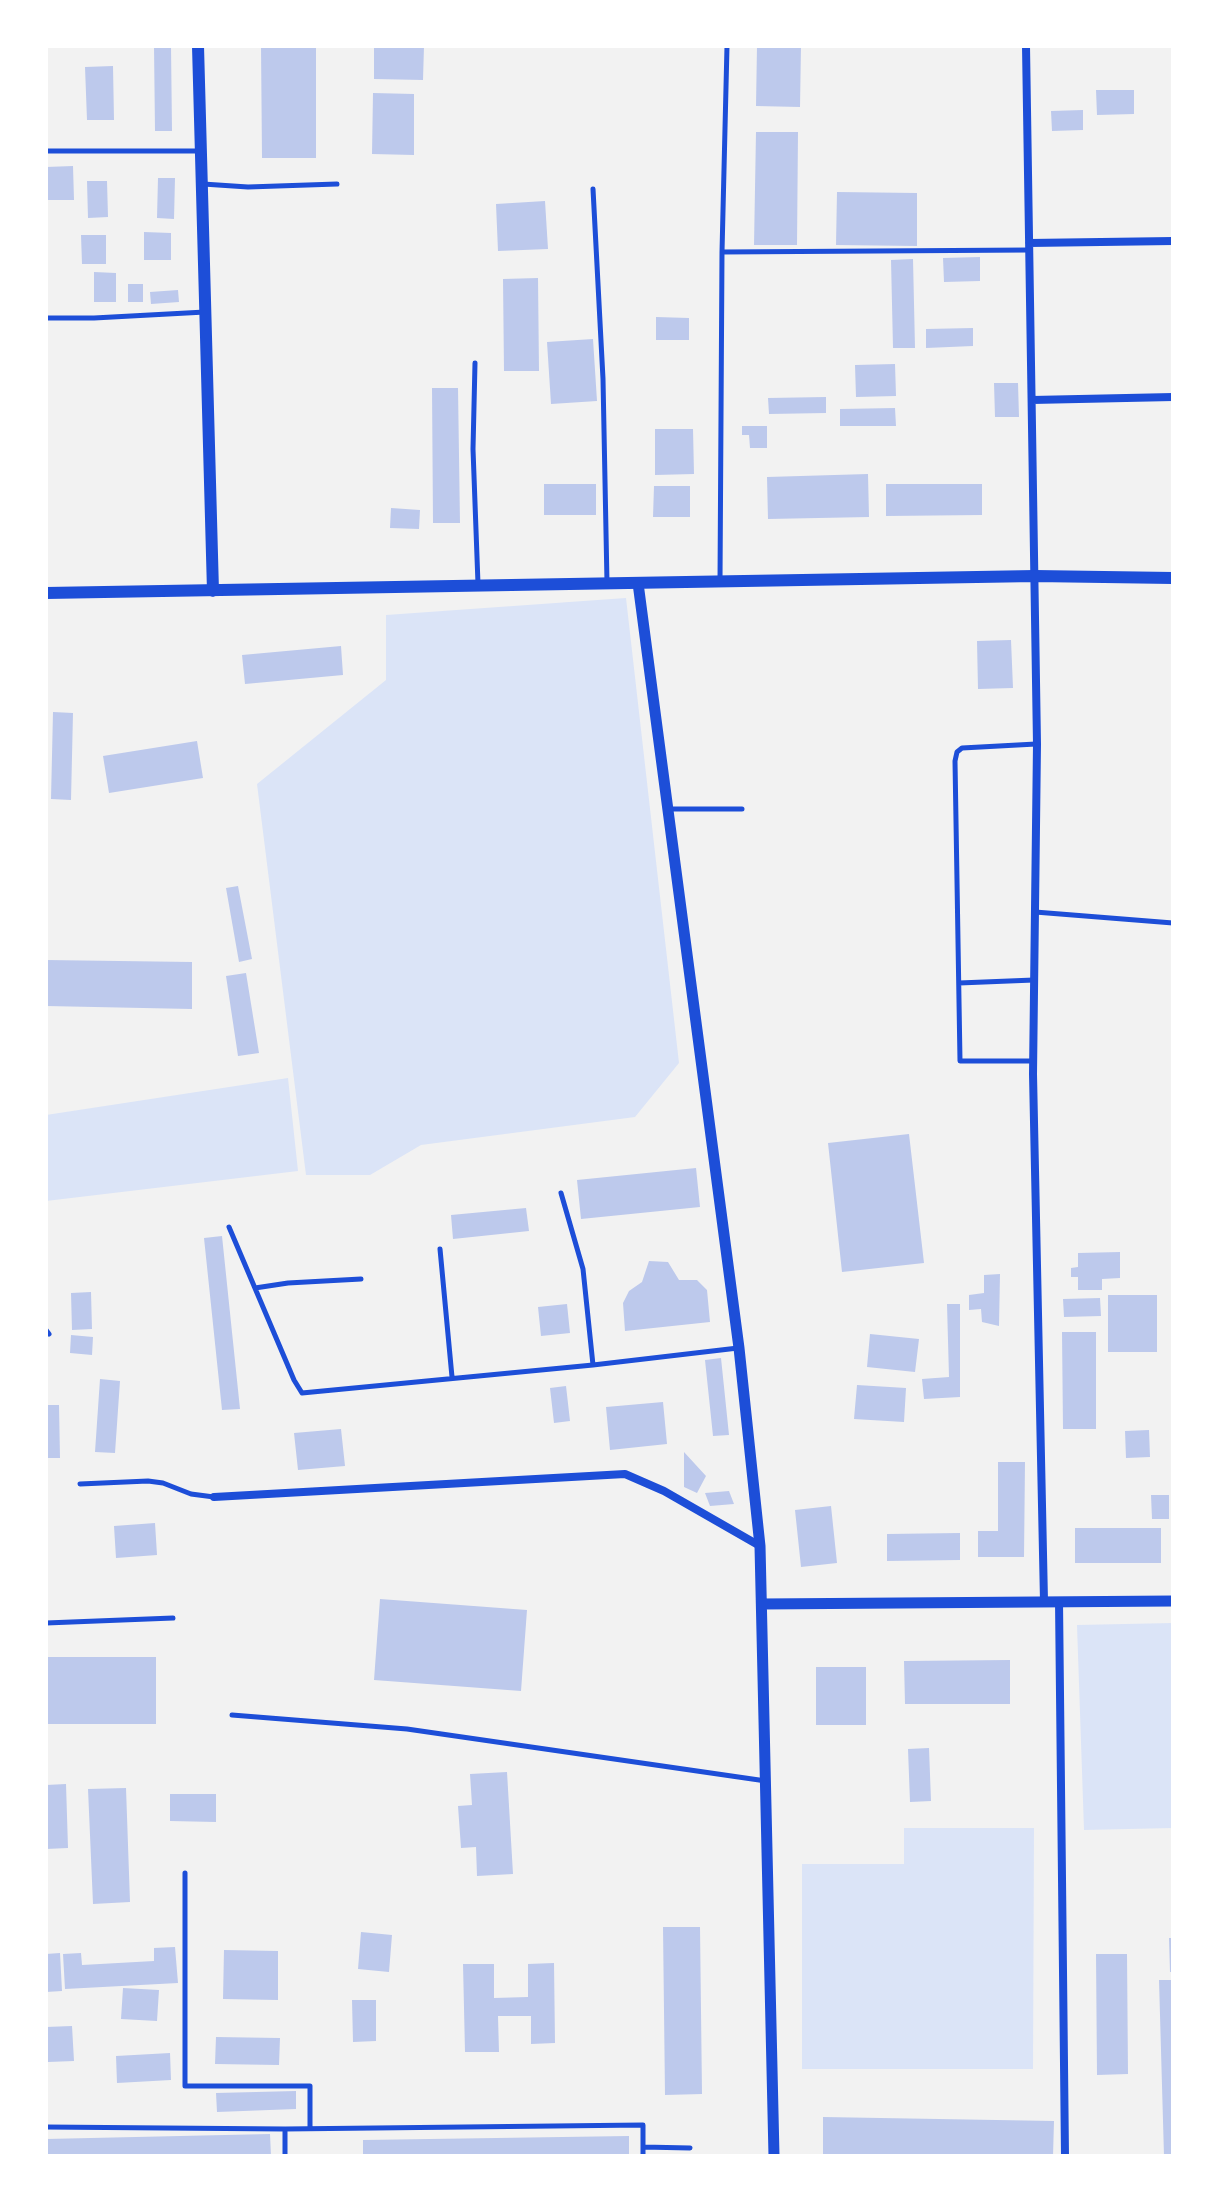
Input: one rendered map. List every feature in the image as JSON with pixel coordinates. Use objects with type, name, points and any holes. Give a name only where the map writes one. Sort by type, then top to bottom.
[{"type":"main road","points":[[198,46],[213,591]]},
{"type":"main road","points":[[46,593],[1035,576],[1173,578]]},
{"type":"street","points":[[1026,46],[1037,744],[1033,1061],[1044,1601]]},
{"type":"street","points":[[1029,246],[1173,241]]},
{"type":"street","points":[[1032,400],[1173,397]]},
{"type":"street","points":[[638,583],[739,1348],[760,1546],[774,2156]]},
{"type":"street","points":[[214,1497],[625,1474],[664,1491],[760,1546]]},
{"type":"street","points":[[1059,1601],[1065,2156]]},
{"type":"street","points":[[762,1604],[1173,1601]]},
{"type":"lane","points":[[720,582],[727,46]]},
{"type":"lane","points":[[46,151],[202,151]]},
{"type":"lane","points":[[202,184],[248,187],[337,184]]},
{"type":"lane","points":[[593,189],[603,379],[607,584]]},
{"type":"lane","points":[[722,252],[1029,246]]},
{"type":"lane","points":[[46,318],[206,312]]},
{"type":"lane","points":[[475,363],[473,449],[479,585]]},
{"type":"lane","points":[[1033,1061],[960,1061],[955,788],[957,752],[968,747],[1037,744]]},
{"type":"lane","points":[[668,809],[742,809]]},
{"type":"lane","points":[[1035,912],[1173,923]]},
{"type":"lane","points":[[959,983],[1034,980]]},
{"type":"lane","points":[[561,1193],[583,1269],[593,1365]]},
{"type":"lane","points":[[229,1227],[302,1393],[739,1348]]},
{"type":"lane","points":[[440,1249],[452,1377]]},
{"type":"lane","points":[[255,1288],[361,1279]]},
{"type":"lane","points":[[80,1484],[148,1481],[191,1494],[214,1497]]},
{"type":"lane","points":[[46,1623],[173,1618]]},
{"type":"lane","points":[[232,1715],[407,1729],[766,1781]]},
{"type":"lane","points":[[185,1873],[185,2086],[310,2086],[310,2127]]},
{"type":"lane","points":[[46,2127],[285,2129],[643,2125],[643,2156]]},
{"type":"lane","points":[[285,2129],[285,2156]]},
{"type":"lane","points":[[643,2147],[690,2148]]},
{"type":"shaded area","points":[[626,598],[679,1063],[635,1117],[421,1145],[370,1175],[306,1175],[257,784],[386,680],[386,615]]},
{"type":"shaded area","points":[[288,1078],[298,1171],[46,1201],[46,1115]]},
{"type":"shaded area","points":[[1173,1623],[1173,1828],[1084,1830],[1077,1625]]},
{"type":"shaded area","points":[[904,1828],[1034,1828],[1033,2069],[802,2069],[802,1864],[904,1864]]},
{"type":"building","points":[[154,46],[171,46],[172,131],[155,131]]},
{"type":"building","points":[[261,46],[316,46],[316,158],[262,158]]},
{"type":"building","points":[[374,46],[424,46],[423,80],[374,79]]},
{"type":"building","points":[[757,46],[801,46],[800,107],[756,106]]},
{"type":"building","points":[[113,66],[114,120],[87,120],[85,67]]},
{"type":"building","points":[[1096,90],[1134,90],[1134,114],[1097,115]]},
{"type":"building","points":[[373,93],[414,94],[414,155],[372,154]]},
{"type":"building","points":[[1083,110],[1083,130],[1052,131],[1051,111]]},
{"type":"building","points":[[756,132],[798,132],[797,245],[754,245]]},
{"type":"building","points":[[73,166],[74,200],[46,200],[46,167]]},
{"type":"building","points":[[158,178],[175,178],[174,219],[157,218]]},
{"type":"building","points":[[87,181],[107,181],[108,217],[88,218]]},
{"type":"building","points":[[837,192],[917,193],[917,246],[836,245]]},
{"type":"building","points":[[545,201],[548,249],[498,251],[496,204]]},
{"type":"building","points":[[144,232],[171,233],[171,260],[144,260]]},
{"type":"building","points":[[81,235],[106,235],[106,264],[82,264]]},
{"type":"building","points":[[980,257],[980,281],[944,282],[943,258]]},
{"type":"building","points":[[913,259],[915,348],[893,348],[891,260]]},
{"type":"building","points":[[94,272],[116,273],[116,302],[94,302]]},
{"type":"building","points":[[538,278],[539,371],[504,371],[503,279]]},
{"type":"building","points":[[128,284],[143,284],[143,302],[128,302]]},
{"type":"building","points":[[178,290],[179,302],[151,304],[150,292]]},
{"type":"building","points":[[656,317],[689,318],[689,340],[656,340]]},
{"type":"building","points":[[973,328],[973,346],[926,348],[926,329]]},
{"type":"building","points":[[593,339],[597,401],[551,404],[547,342]]},
{"type":"building","points":[[895,364],[896,396],[856,397],[855,365]]},
{"type":"building","points":[[994,383],[1018,383],[1019,417],[995,417]]},
{"type":"building","points":[[432,388],[458,388],[460,523],[433,523]]},
{"type":"building","points":[[826,397],[826,413],[769,414],[768,398]]},
{"type":"building","points":[[895,408],[896,426],[840,426],[840,409]]},
{"type":"building","points":[[742,426],[767,426],[767,448],[750,448],[749,435],[742,435]]},
{"type":"building","points":[[655,429],[693,429],[694,474],[655,475]]},
{"type":"building","points":[[868,474],[869,517],[768,519],[767,477]]},
{"type":"building","points":[[544,484],[596,484],[596,515],[544,515]]},
{"type":"building","points":[[886,484],[982,484],[982,515],[886,516]]},
{"type":"building","points":[[654,486],[690,486],[690,517],[653,517]]},
{"type":"building","points":[[391,508],[420,510],[419,529],[390,528]]},
{"type":"building","points":[[1011,640],[1013,688],[978,689],[977,641]]},
{"type":"building","points":[[341,646],[343,675],[245,684],[242,655]]},
{"type":"building","points":[[53,712],[73,713],[71,800],[51,799]]},
{"type":"building","points":[[197,741],[203,778],[109,793],[103,756]]},
{"type":"building","points":[[238,886],[252,959],[239,962],[226,888]]},
{"type":"building","points":[[46,960],[192,962],[192,1009],[46,1006]]},
{"type":"building","points":[[246,973],[259,1053],[238,1056],[226,976]]},
{"type":"building","points":[[909,1134],[924,1263],[842,1272],[828,1143]]},
{"type":"building","points":[[696,1168],[700,1207],[581,1219],[577,1180]]},
{"type":"building","points":[[526,1208],[529,1231],[453,1239],[451,1215]]},
{"type":"building","points":[[222,1236],[240,1409],[222,1410],[204,1238]]},
{"type":"building","points":[[1120,1252],[1120,1278],[1102,1279],[1102,1290],[1078,1290],[1078,1277],[1071,1277],[1071,1268],[1078,1267],[1078,1253]]},
{"type":"building","points":[[649,1261],[668,1262],[679,1280],[697,1280],[707,1290],[710,1322],[625,1331],[623,1303],[629,1291],[642,1282]]},
{"type":"building","points":[[1000,1274],[999,1326],[982,1322],[981,1309],[969,1310],[969,1295],[984,1293],[984,1275]]},
{"type":"building","points":[[91,1292],[92,1329],[72,1330],[71,1293]]},
{"type":"building","points":[[1108,1295],[1157,1295],[1157,1352],[1108,1352]]},
{"type":"building","points":[[1100,1298],[1101,1316],[1064,1317],[1063,1299]]},
{"type":"building","points":[[567,1304],[570,1333],[541,1336],[538,1307]]},
{"type":"building","points":[[947,1304],[960,1304],[960,1397],[924,1399],[922,1379],[949,1377]]},
{"type":"building","points":[[1062,1332],[1096,1332],[1096,1429],[1063,1429]]},
{"type":"building","points":[[870,1334],[919,1339],[915,1372],[867,1367]]},
{"type":"building","points":[[71,1335],[93,1337],[92,1355],[70,1353]]},
{"type":"building","points":[[721,1358],[729,1435],[713,1436],[705,1360]]},
{"type":"building","points":[[100,1379],[120,1381],[115,1453],[95,1452]]},
{"type":"building","points":[[857,1385],[906,1388],[904,1422],[854,1419]]},
{"type":"building","points":[[566,1386],[570,1421],[554,1423],[550,1388]]},
{"type":"building","points":[[663,1402],[667,1444],[610,1450],[606,1407]]},
{"type":"building","points":[[46,1405],[59,1405],[60,1458],[46,1458]]},
{"type":"building","points":[[341,1429],[345,1466],[298,1470],[294,1433]]},
{"type":"building","points":[[1149,1430],[1150,1457],[1126,1458],[1125,1431]]},
{"type":"building","points":[[684,1452],[706,1476],[697,1493],[684,1487]]},
{"type":"building","points":[[998,1462],[1025,1462],[1024,1557],[978,1557],[978,1531],[998,1531]]},
{"type":"building","points":[[729,1491],[734,1504],[710,1506],[705,1493]]},
{"type":"building","points":[[1151,1495],[1169,1495],[1169,1519],[1152,1519]]},
{"type":"building","points":[[831,1506],[837,1563],[801,1567],[795,1510]]},
{"type":"building","points":[[155,1523],[157,1555],[116,1558],[114,1526]]},
{"type":"building","points":[[1075,1528],[1161,1528],[1161,1563],[1075,1563]]},
{"type":"building","points":[[960,1533],[960,1560],[887,1561],[887,1534]]},
{"type":"building","points":[[380,1599],[527,1610],[521,1691],[374,1680]]},
{"type":"building","points":[[46,1657],[156,1657],[156,1724],[46,1724]]},
{"type":"building","points":[[1010,1660],[1010,1704],[905,1704],[904,1661]]},
{"type":"building","points":[[816,1667],[866,1667],[866,1725],[816,1725]]},
{"type":"building","points":[[929,1748],[931,1801],[910,1802],[908,1749]]},
{"type":"building","points":[[507,1772],[513,1874],[477,1876],[476,1847],[461,1848],[458,1806],[472,1805],[470,1774]]},
{"type":"building","points":[[66,1784],[68,1848],[46,1849],[46,1785]]},
{"type":"building","points":[[126,1788],[130,1902],[93,1904],[88,1789]]},
{"type":"building","points":[[170,1794],[216,1794],[216,1822],[170,1821]]},
{"type":"building","points":[[663,1927],[700,1927],[702,2094],[665,2095]]},
{"type":"building","points":[[361,1932],[392,1935],[389,1972],[358,1969]]},
{"type":"building","points":[[1169,1938],[1173,1938],[1173,1972],[1170,1972]]},
{"type":"building","points":[[175,1947],[178,1983],[65,1989],[63,1954],[81,1953],[82,1965],[154,1961],[154,1948]]},
{"type":"building","points":[[224,1950],[278,1951],[278,2000],[223,1999]]},
{"type":"building","points":[[60,1953],[62,1991],[46,1992],[46,1954]]},
{"type":"building","points":[[1096,1954],[1127,1954],[1128,2074],[1097,2075]]},
{"type":"building","points":[[554,1963],[555,2043],[531,2044],[531,2016],[498,2016],[499,2052],[465,2052],[463,1964],[494,1964],[494,1998],[528,1997],[528,1964]]},
{"type":"building","points":[[1159,1980],[1173,1980],[1173,2156],[1164,2156]]},
{"type":"building","points":[[123,1988],[159,1990],[157,2021],[121,2019]]},
{"type":"building","points":[[352,2000],[376,2000],[376,2041],[353,2042]]},
{"type":"building","points":[[72,2026],[74,2061],[48,2062],[46,2027]]},
{"type":"building","points":[[216,2037],[280,2038],[279,2065],[215,2064]]},
{"type":"building","points":[[170,2053],[171,2080],[117,2083],[116,2056]]},
{"type":"building","points":[[296,2091],[296,2109],[217,2112],[216,2093]]},
{"type":"building","points":[[823,2117],[1054,2121],[1053,2156],[823,2156]]},
{"type":"building","points":[[270,2134],[271,2156],[46,2156],[46,2139]]},
{"type":"building","points":[[629,2136],[629,2156],[363,2156],[363,2140]]}]
